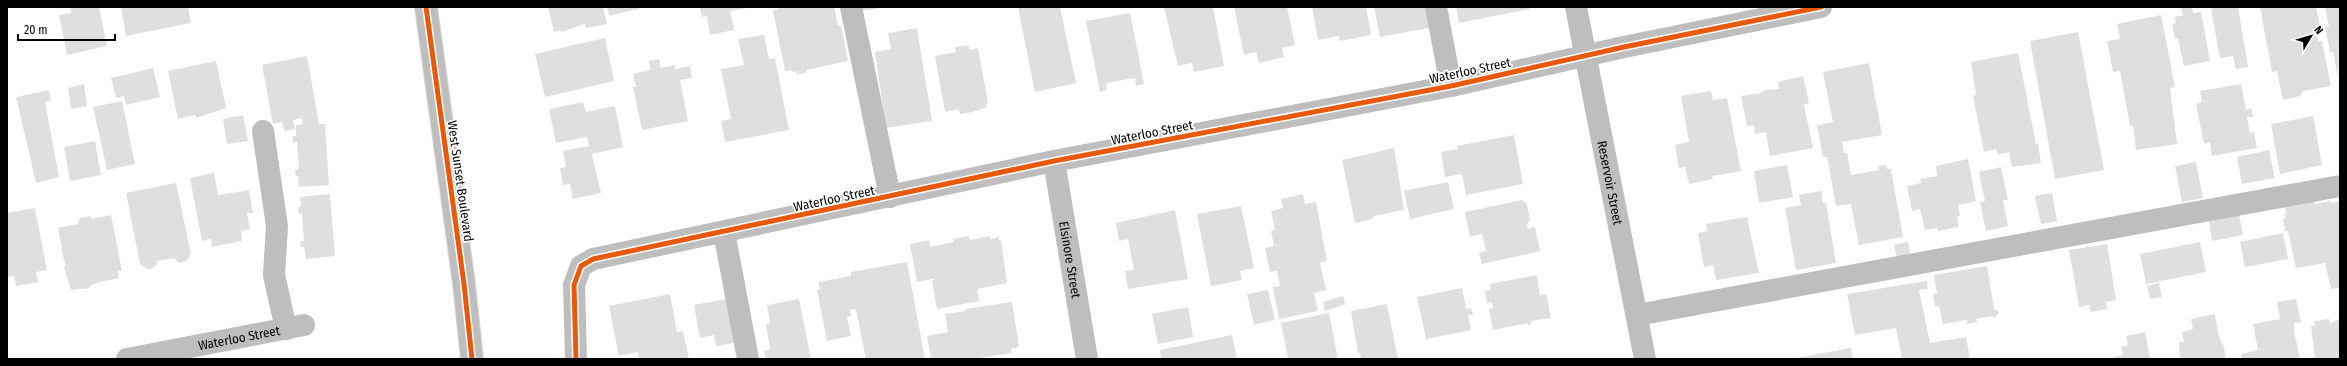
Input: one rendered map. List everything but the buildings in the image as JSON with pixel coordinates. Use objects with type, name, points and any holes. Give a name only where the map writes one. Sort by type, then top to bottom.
[{"type":"street","name":"West Sunset Boulevard","points":[[426,7],[464,284],[472,359]]},
{"type":"street","points":[[851,7],[890,197]]},
{"type":"street","points":[[1436,7],[1451,86]]},
{"type":"street","name":"Reservoir Street","points":[[1576,7],[1645,359]]},
{"type":"street","name":"Waterloo Street","points":[[576,359],[574,285],[581,266],[593,259],[1054,161],[1451,86],[1585,56],[1821,7]]},
{"type":"street","name":"Waterloo Street","points":[[127,359],[182,354],[295,327],[274,275],[277,226],[263,131]]},
{"type":"street","name":"Elsinore Street","points":[[1054,161],[1087,359]]},
{"type":"street","points":[[1637,316],[2340,186]]},
{"type":"street","points":[[724,232],[748,359]]},
{"type":"cycle path","points":[[426,7],[464,284],[472,359]]},
{"type":"cycle path","points":[[576,359],[574,285],[581,266],[593,259],[1054,161],[1451,86],[1624,47],[1821,7]]}]
